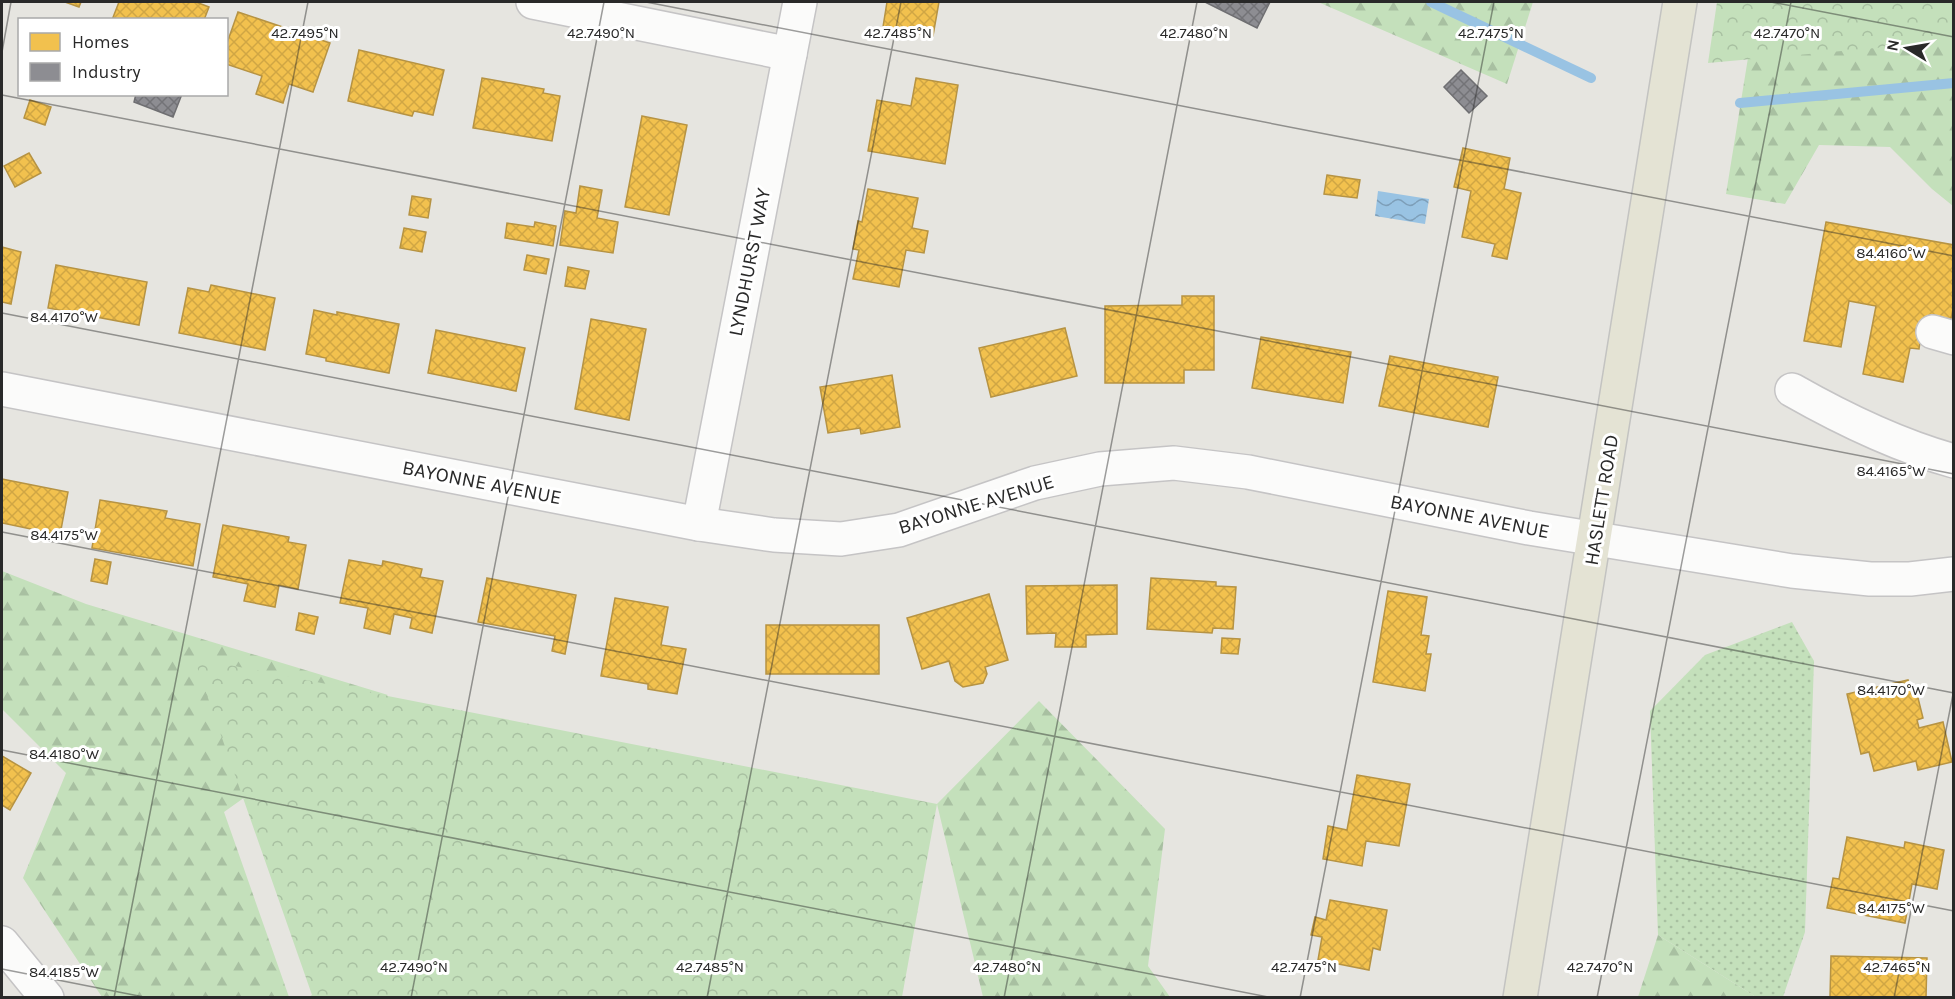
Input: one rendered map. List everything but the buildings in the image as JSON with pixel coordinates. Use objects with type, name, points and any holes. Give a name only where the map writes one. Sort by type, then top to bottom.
[{"type":"main road","name":"HASLETT ROAD","points":[[1520,998],[1680,2]]},
{"type":"street","points":[[533,2],[790,54]]},
{"type":"street","name":"LYNDHURST WAY","points":[[699,524],[800,2]]},
{"type":"street","name":"BAYONNE AVENUE","points":[[2,389],[699,524],[774,535],[841,539],[898,530],[1035,483],[1100,469],[1174,463],[1248,472],[1529,528],[1831,577],[1910,579],[1953,574]]},
{"type":"street","points":[[1792,390],[1881,436],[1953,461]]},
{"type":"street","points":[[2,944],[47,998]]},
{"type":"green space","points":[[1318,2],[1533,2],[1507,84]]},
{"type":"green space","points":[[1717,2],[1953,2],[1953,41],[1708,63]]},
{"type":"green space","points":[[1757,2],[1953,2],[1953,206],[1932,189],[1890,147],[1819,145],[1785,204],[1726,194]]},
{"type":"green space","points":[[2,571],[86,604],[388,695],[224,812],[289,997],[102,997],[23,878],[66,773],[2,709]]},
{"type":"green space","points":[[1792,622],[1814,661],[1805,932],[1783,997],[1756,997],[1658,935],[1650,711],[1705,655]]},
{"type":"green space","points":[[194,658],[937,804],[902,997],[309,997],[312,995]]},
{"type":"green space","points":[[1039,701],[1165,829],[1148,966],[1170,997],[983,997],[937,804]]},
{"type":"green space","points":[[1658,935],[1756,997],[1638,997]]},
{"type":"water","points":[[1378,191],[1429,199],[1425,224],[1375,216]]},
{"type":"waterway","points":[[1431,2],[1591,78]]},
{"type":"waterway","points":[[1740,103],[1954,83]]}]
